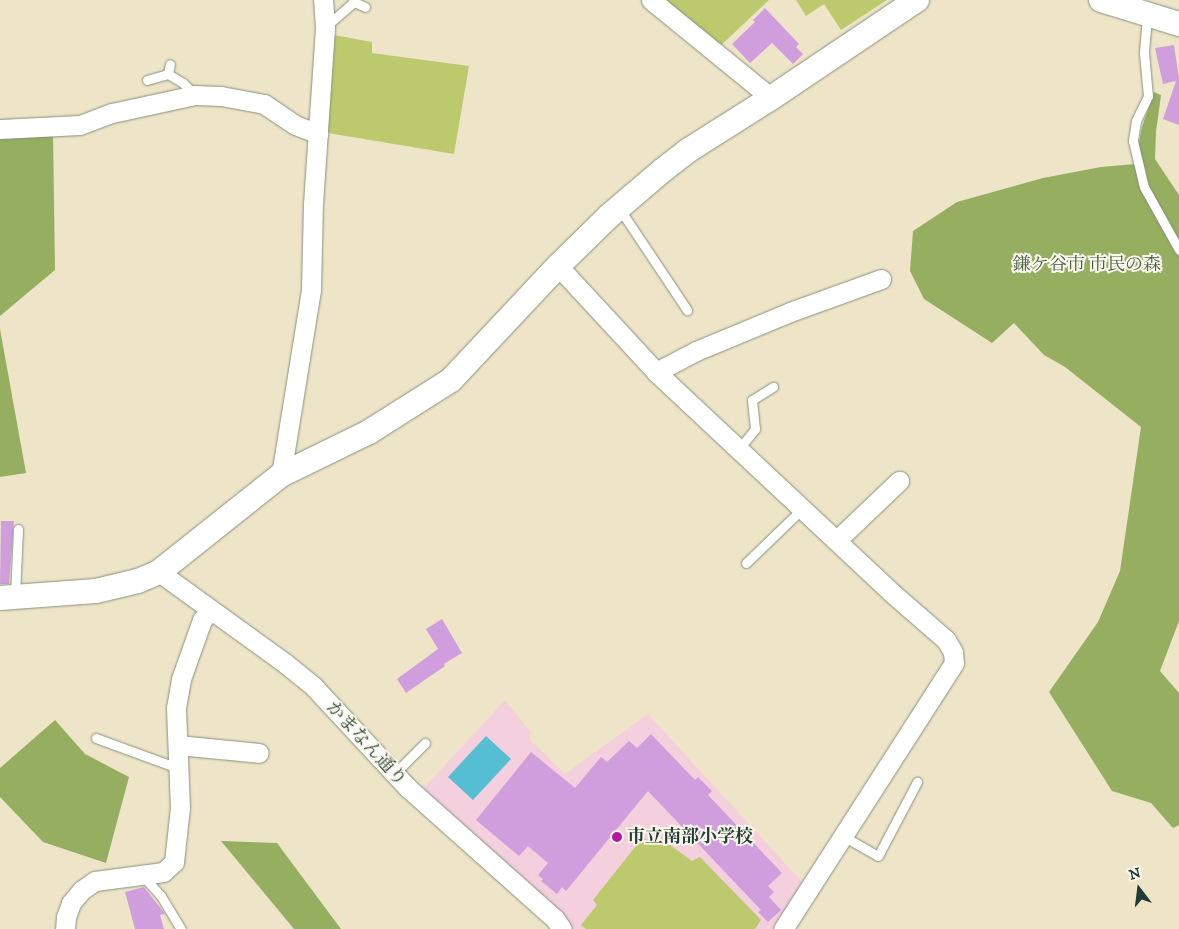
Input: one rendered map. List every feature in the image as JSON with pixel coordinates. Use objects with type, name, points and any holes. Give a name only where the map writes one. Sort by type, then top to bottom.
[{"type":"street","points":[[281,476],[311,290],[312,204],[325,28],[323,0]]},
{"type":"street","points":[[651,0],[771,98]]},
{"type":"street","points":[[8,597],[96,590],[138,581],[159,572],[281,476],[369,432],[451,380],[558,266],[618,208],[689,150],[771,98],[917,0]]},
{"type":"street","points":[[1101,0],[1179,24]]},
{"type":"street","points":[[0,129],[80,125],[112,113],[195,95],[222,96],[264,104],[294,125],[318,134]]},
{"type":"street","points":[[558,266],[656,372],[738,451],[946,640],[953,652],[954,663],[783,929]]},
{"type":"street","points":[[656,372],[696,350],[790,312],[881,279]]},
{"type":"street","points":[[837,540],[899,481]]},
{"type":"street","name":"かまなん通り","points":[[159,572],[314,687],[394,774],[557,926]]},
{"type":"street","points":[[65,929],[66,917],[71,903],[82,890],[95,881],[163,872],[174,862],[180,808],[176,708],[181,679],[202,620],[211,610]]},
{"type":"street","points":[[178,745],[259,753]]},
{"type":"lane","points":[[325,28],[353,1],[365,7]]},
{"type":"lane","points":[[1148,14],[1144,53],[1148,96],[1136,121],[1133,141],[1144,187],[1179,250]]},
{"type":"lane","points":[[168,74],[170,64]]},
{"type":"lane","points":[[147,80],[168,74],[183,83],[195,95]]},
{"type":"lane","points":[[618,208],[687,310]]},
{"type":"lane","points":[[738,451],[755,429],[752,400],[774,387]]},
{"type":"lane","points":[[746,564],[802,508]]},
{"type":"lane","points":[[8,597],[18,529]]},
{"type":"lane","points":[[96,738],[179,768]]},
{"type":"lane","points":[[394,774],[425,743]]},
{"type":"lane","points":[[843,836],[878,856],[917,782]]},
{"type":"lane","points":[[142,874],[161,896],[175,916],[181,929]]},
{"type":"shaded area","name":"市立南部小学校","points":[[505,700],[531,732],[529,739],[565,774],[648,714],[803,883],[774,929],[568,929],[421,791]]},
{"type":"green space","points":[[656,0],[769,0],[716,50]]},
{"type":"green space","points":[[796,0],[887,0],[841,30],[824,4],[806,16]]},
{"type":"green space","points":[[328,34],[372,42],[372,53],[469,66],[454,154],[322,132]]},
{"type":"green space","name":"鎌ケ谷市 市民の森","points":[[1154,92],[1161,95],[1156,132],[1155,159],[1179,195],[1179,621],[1160,671],[1179,693],[1179,825],[1173,828],[1151,803],[1112,791],[1049,692],[1098,622],[1120,571],[1141,427],[1065,367],[1044,355],[1014,323],[992,343],[924,299],[910,271],[913,231],[957,202],[1043,178],[1101,167],[1135,164],[1142,127]]},
{"type":"green space","points":[[53,133],[55,270],[0,316],[0,135]]},
{"type":"green space","points":[[0,329],[26,473],[0,477]]},
{"type":"green space","points":[[55,720],[85,754],[129,777],[106,863],[43,842],[0,797],[0,768]]},
{"type":"green space","points":[[643,837],[651,843],[659,837],[692,861],[700,857],[761,920],[755,929],[586,929],[581,925],[597,905],[593,900]]},
{"type":"green space","points":[[221,841],[277,843],[341,929],[294,929]]},
{"type":"water","points":[[486,736],[511,759],[473,800],[448,777]]},
{"type":"building","points":[[765,8],[799,44],[796,47],[803,54],[793,64],[772,43],[750,63],[732,44],[755,22],[753,20]]},
{"type":"building","points":[[1174,45],[1179,78],[1179,125],[1163,119],[1176,81],[1163,84],[1155,48]]},
{"type":"building","points":[[1,521],[14,521],[9,584],[0,584]]},
{"type":"building","points":[[442,619],[462,653],[444,664],[445,666],[406,693],[397,679],[438,649],[426,629]]},
{"type":"building","points":[[651,734],[695,780],[698,777],[712,791],[708,795],[782,873],[768,886],[774,892],[769,897],[781,910],[768,922],[758,912],[761,910],[648,791],[566,891],[562,887],[557,894],[541,881],[543,879],[538,875],[548,863],[528,846],[519,856],[476,820],[531,752],[575,788],[601,757],[607,762],[629,741],[637,748]]},
{"type":"building","points":[[144,887],[165,914],[160,915],[164,929],[135,929],[125,892]]},
{"type":"place","name":"市立南部小学校","points":[[617,837]]}]
